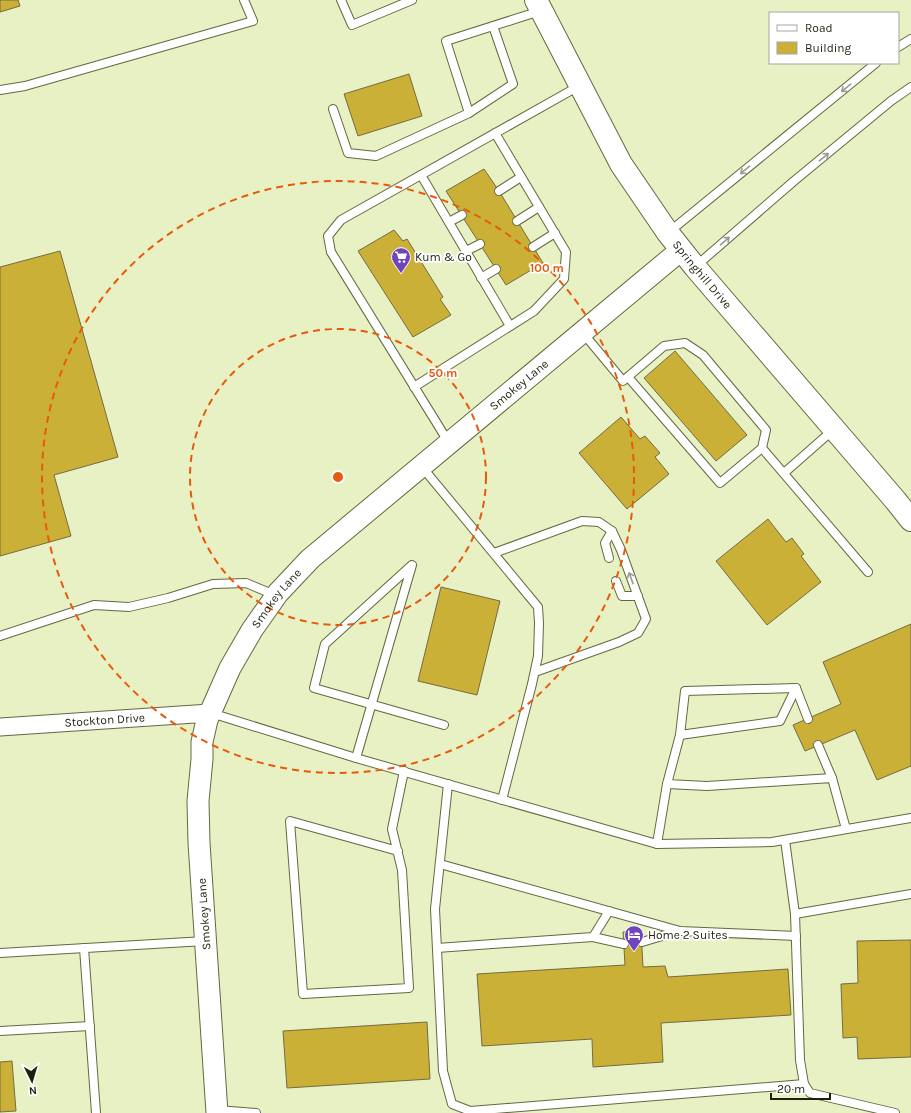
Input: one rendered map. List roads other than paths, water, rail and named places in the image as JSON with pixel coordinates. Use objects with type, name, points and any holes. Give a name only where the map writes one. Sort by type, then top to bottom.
[{"type":"main road","name":"Springhill Drive","points":[[538,5],[621,164],[668,233],[695,267],[911,520]]},
{"type":"street","name":"Smokey Lane","points":[[217,1111],[199,843],[198,801],[202,742],[207,720],[230,668],[252,630],[276,595],[310,559],[681,250]]},
{"type":"street","name":"Stockton Drive","points":[[0,727],[210,713]]},
{"type":"lane","points":[[0,90],[24,86],[253,21],[244,0]]},
{"type":"lane","points":[[341,0],[352,25],[412,0]]},
{"type":"lane","points":[[469,113],[446,41],[493,26],[538,5]]},
{"type":"lane","points":[[332,109],[348,153],[376,156],[469,113],[512,84],[493,26]]},
{"type":"lane","points":[[899,46],[911,39]]},
{"type":"lane","points":[[668,233],[875,64]]},
{"type":"lane","points":[[449,443],[331,252],[328,236],[341,220],[580,85]]},
{"type":"lane","points":[[695,267],[806,171],[891,101],[911,87]]},
{"type":"lane","points":[[414,387],[534,311],[564,280],[566,252],[495,133]]},
{"type":"lane","points":[[421,175],[510,326]]},
{"type":"lane","points":[[499,191],[521,177]]},
{"type":"lane","points":[[517,221],[539,207]]},
{"type":"lane","points":[[449,222],[462,214]]},
{"type":"lane","points":[[533,247],[555,233]]},
{"type":"lane","points":[[466,252],[480,244]]},
{"type":"lane","points":[[481,278],[496,269]]},
{"type":"lane","points":[[583,332],[624,381],[628,377],[664,346],[685,342],[703,356],[766,430],[762,448],[720,483],[628,377]]},
{"type":"lane","points":[[784,473],[834,430]]},
{"type":"lane","points":[[762,448],[868,572]]},
{"type":"lane","points":[[422,466],[538,606],[538,656],[502,800]]},
{"type":"lane","points":[[494,553],[582,522],[599,522],[612,531],[621,550],[646,619],[638,633],[619,642],[535,672]]},
{"type":"lane","points":[[609,558],[605,543],[612,531]]},
{"type":"lane","points":[[356,758],[371,704],[412,565],[325,644],[314,688],[371,704],[444,725]]},
{"type":"lane","points":[[616,581],[622,596],[638,596]]},
{"type":"lane","points":[[0,636],[94,605],[129,607],[168,598],[213,584],[246,583],[276,595]]},
{"type":"lane","points":[[657,844],[667,784],[680,735],[685,691],[796,688]]},
{"type":"lane","points":[[796,688],[808,719]]},
{"type":"lane","points":[[680,735],[780,721],[796,688]]},
{"type":"lane","points":[[210,713],[356,758],[657,844],[772,842],[911,818]]},
{"type":"lane","points":[[818,745],[832,778],[846,829]]},
{"type":"lane","points":[[398,851],[290,821],[303,994],[409,988],[402,870],[398,851],[392,830],[404,771]]},
{"type":"lane","points":[[667,784],[707,786],[832,778]]},
{"type":"lane","points":[[448,784],[435,909],[443,1071],[452,1104],[470,1111],[804,1084]]},
{"type":"lane","points":[[785,840],[795,914],[800,1060],[804,1084],[810,1093],[895,1113]]},
{"type":"lane","points":[[440,864],[680,931],[796,936]]},
{"type":"lane","points":[[795,914],[911,894]]},
{"type":"lane","points":[[593,937],[609,911]]},
{"type":"lane","points":[[642,942],[680,931]]},
{"type":"lane","points":[[437,948],[593,937],[624,944]]},
{"type":"lane","points":[[0,953],[206,940]]},
{"type":"lane","points":[[84,948],[96,1113]]},
{"type":"lane","points":[[0,1031],[90,1026]]},
{"type":"lane","points":[[217,1111],[256,1113]]},
{"type":"place","name":"Kum & Go","points":[[401,274]]},
{"type":"place","name":"Home 2 Suites","points":[[634,952]]}]
